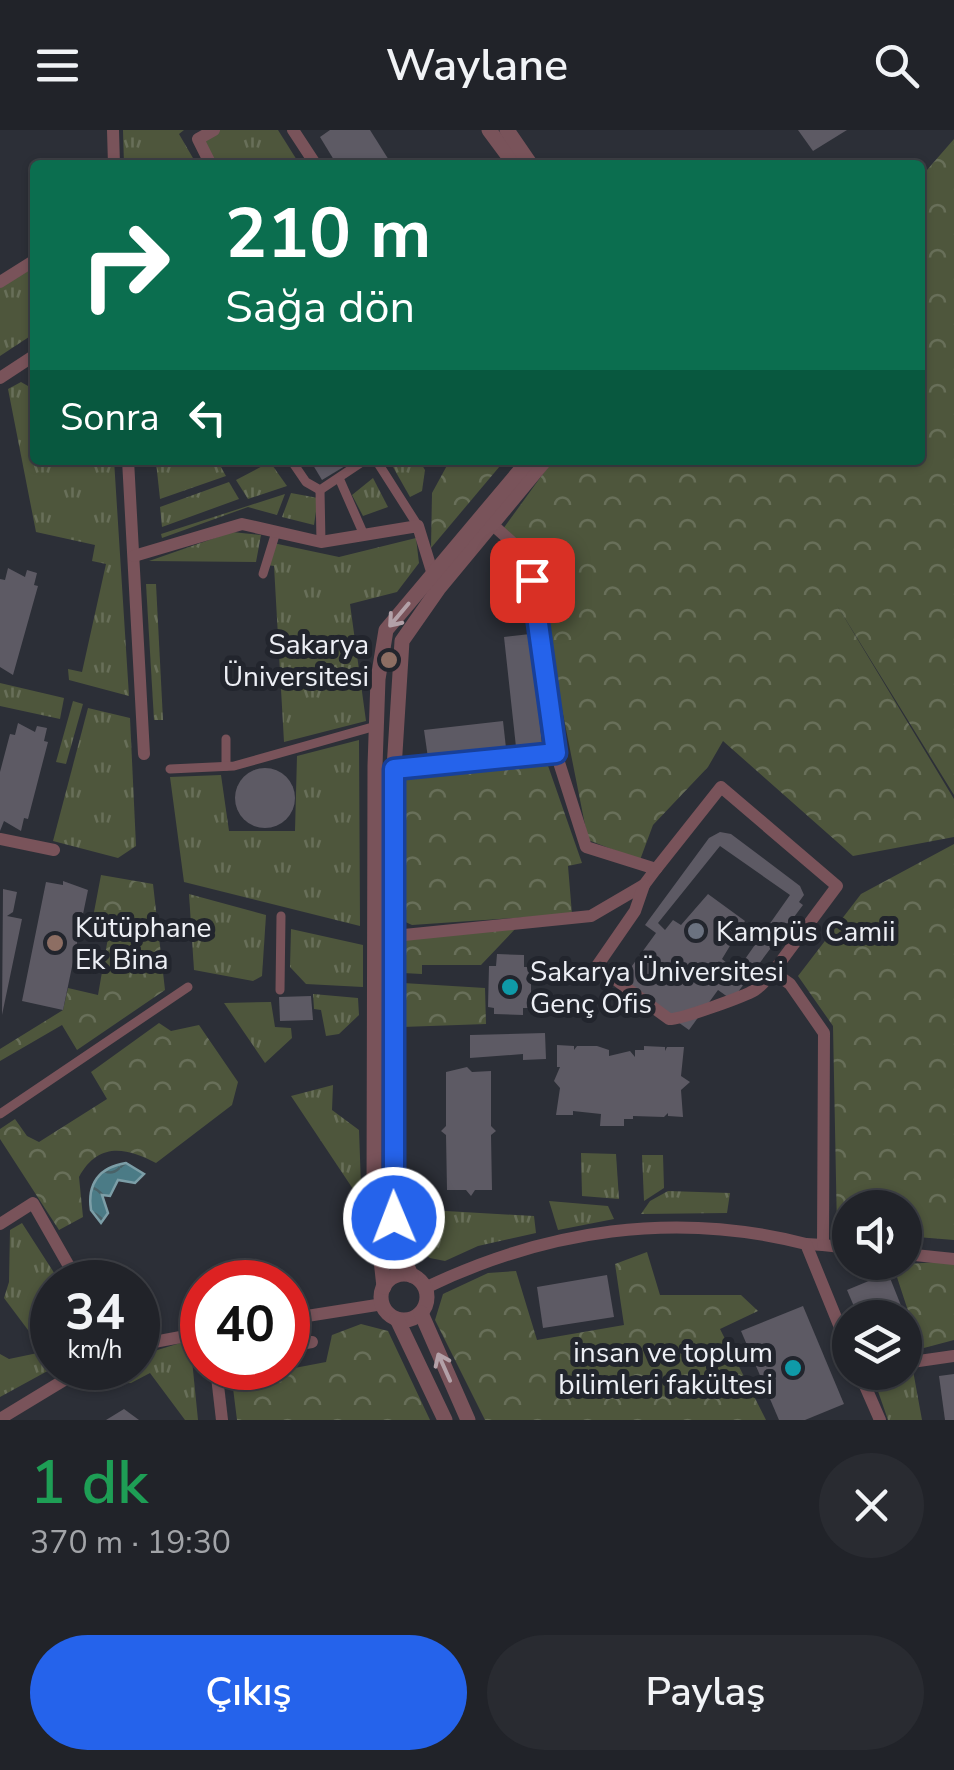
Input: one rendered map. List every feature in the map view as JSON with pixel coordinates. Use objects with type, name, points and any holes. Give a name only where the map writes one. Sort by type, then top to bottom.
[{"type":"street","points":[[113,130],[114,160]]},
{"type":"street","points":[[208,160],[198,140],[214,130]]},
{"type":"street","points":[[293,130],[313,160]]},
{"type":"street","points":[[488,130],[511,160]]},
{"type":"street","points":[[507,130],[528,160]]},
{"type":"street","points":[[0,282],[30,263]]},
{"type":"street","points":[[0,378],[30,357]]},
{"type":"street","points":[[128,465],[144,754]]},
{"type":"street","points":[[294,465],[306,482],[320,490]]},
{"type":"street","points":[[320,490],[358,465]]},
{"type":"street","points":[[379,465],[418,526],[430,553],[436,582]]},
{"type":"street","points":[[397,1319],[410,1320],[426,1302],[425,1288],[411,1276],[395,1238],[393,1197],[394,769],[402,641],[436,582],[524,465]]},
{"type":"street","points":[[445,1420],[383,1296],[374,1196],[378,679],[386,630],[493,525],[541,465]]},
{"type":"street","points":[[340,478],[364,535]]},
{"type":"street","points":[[320,490],[321,542]]},
{"type":"street","points":[[134,556],[242,524],[321,542],[418,526]]},
{"type":"street","points":[[493,525],[526,556],[556,753],[586,846],[656,869]]},
{"type":"street","points":[[263,574],[276,532]]},
{"type":"street","points":[[170,770],[226,766],[376,726]]},
{"type":"street","points":[[226,739],[226,766]]},
{"type":"street","points":[[394,769],[556,753]]},
{"type":"street","points":[[721,787],[837,886],[755,990],[715,1003],[692,1017],[669,1019],[597,966],[636,911],[644,885],[721,787]]},
{"type":"street","points":[[0,839],[54,850]]},
{"type":"street","points":[[394,936],[574,919],[612,906],[644,885]]},
{"type":"street","points":[[280,990],[282,916]]},
{"type":"street","points":[[773,972],[790,984],[824,1032],[823,1245]]},
{"type":"street","points":[[0,1114],[188,987]]},
{"type":"street","points":[[0,1224],[32,1203],[65,1260]]},
{"type":"street","points":[[425,1288],[486,1258],[526,1246],[652,1227],[742,1228],[806,1244],[832,1246]]},
{"type":"street","points":[[806,1244],[832,1308]]},
{"type":"street","points":[[922,1256],[954,1259]]},
{"type":"street","points":[[310,1314],[383,1296],[398,1275],[411,1276]]},
{"type":"street","points":[[420,1313],[468,1420]]},
{"type":"street","points":[[922,1361],[954,1356]]},
{"type":"street","points":[[0,1419],[48,1390]]},
{"type":"street","points":[[219,1390],[222,1420]]},
{"type":"street","points":[[866,1390],[880,1420]]},
{"type":"green space","points":[[123,130],[184,130],[179,134],[194,160],[124,160]]},
{"type":"green space","points":[[217,130],[278,130],[297,160],[208,160],[196,142]]},
{"type":"green space","points":[[954,139],[954,795],[835,602],[954,799],[954,837],[853,856],[723,741],[708,767],[653,825],[640,860],[588,840],[533,563],[503,529],[549,465],[925,465],[925,172]]},
{"type":"green space","points":[[30,269],[30,336],[0,356],[0,288]]},
{"type":"green space","points":[[21,382],[30,387],[30,465],[114,465],[129,696],[69,680],[68,669],[82,672],[106,564],[92,561],[95,545],[36,532],[8,389]]},
{"type":"green space","points":[[156,465],[220,465],[226,476],[160,499]]},
{"type":"green space","points":[[272,465],[287,486],[248,499],[236,480]]},
{"type":"green space","points":[[392,465],[422,465],[425,470],[422,491],[410,497]]},
{"type":"green space","points":[[447,465],[501,465],[431,548],[432,493]]},
{"type":"green space","points":[[373,478],[388,507],[363,516],[352,495]]},
{"type":"green space","points":[[229,482],[239,499],[162,527],[160,507]]},
{"type":"green space","points":[[291,493],[318,498],[314,525],[282,517]]},
{"type":"green space","points":[[285,494],[277,515],[248,507],[162,538],[161,534]]},
{"type":"green space","points":[[232,532],[261,535],[256,562],[149,561]]},
{"type":"green space","points":[[416,538],[419,563],[397,592],[350,604],[366,721],[284,742],[274,566],[267,565],[273,543],[339,557]]},
{"type":"green space","points":[[146,584],[156,584],[163,720],[154,720]]},
{"type":"green space","points":[[0,683],[64,698],[60,719],[0,706]]},
{"type":"green space","points":[[73,701],[83,704],[66,764],[56,762]]},
{"type":"green space","points":[[88,708],[130,718],[136,846],[118,858],[53,841]]},
{"type":"green space","points":[[359,740],[360,926],[184,882],[170,777],[221,775],[229,831],[295,831],[297,756]]},
{"type":"green space","points":[[546,760],[582,863],[568,866],[572,914],[412,925],[399,919],[402,775]]},
{"type":"green space","points":[[954,844],[954,1240],[922,1237],[922,1190],[836,1190],[833,1026],[798,976],[861,894]]},
{"type":"green space","points":[[101,875],[153,884],[165,990],[77,1050],[62,1025],[0,1061],[0,1049],[63,1010],[68,988],[98,995],[109,932],[91,928]]},
{"type":"green space","points":[[189,894],[266,915],[262,976],[253,981],[194,970]]},
{"type":"green space","points":[[517,927],[481,965],[422,965],[422,974],[403,973],[403,937]]},
{"type":"green space","points":[[291,929],[363,945],[363,987],[306,984],[290,967]]},
{"type":"green space","points":[[403,983],[485,988],[486,1024],[402,1027]]},
{"type":"green space","points":[[313,994],[358,998],[359,1015],[339,1034],[326,1036],[321,1010],[314,1009]]},
{"type":"green space","points":[[271,1002],[275,1027],[291,1028],[292,1038],[265,1063],[224,1003]]},
{"type":"green space","points":[[159,1023],[171,1031],[199,1025],[238,1082],[232,1105],[156,1163],[123,1151],[95,1158],[79,1177],[83,1217],[59,1230],[0,1139],[0,1129],[15,1119],[27,1136],[39,1142],[107,1099],[91,1072]]},
{"type":"green space","points":[[333,1085],[332,1110],[359,1130],[361,1186],[355,1192],[291,1096]]},
{"type":"green space","points":[[581,1153],[616,1154],[619,1199],[582,1196]]},
{"type":"green space","points":[[642,1155],[663,1155],[664,1188],[644,1201]]},
{"type":"green space","points":[[668,1191],[730,1193],[727,1213],[641,1214],[650,1201]]},
{"type":"green space","points":[[549,1201],[608,1206],[614,1219],[558,1230]]},
{"type":"green space","points":[[429,1210],[534,1216],[536,1233],[478,1246],[445,1261],[430,1258],[413,1246],[403,1223]]},
{"type":"green space","points":[[22,1223],[46,1260],[30,1260],[30,1333],[4,1298],[9,1282],[10,1230]]},
{"type":"green space","points":[[647,1252],[660,1295],[741,1295],[758,1311],[720,1329],[766,1420],[485,1420],[435,1320],[443,1294],[488,1273],[516,1271],[537,1340],[624,1325],[615,1264]]},
{"type":"green space","points":[[922,1263],[954,1264],[954,1340],[922,1348],[922,1300],[904,1300],[898,1280],[922,1280]]},
{"type":"green space","points":[[361,1324],[388,1331],[430,1420],[237,1420],[233,1390],[310,1390],[310,1365],[326,1362],[332,1335]]},
{"type":"green space","points":[[180,1343],[180,1390],[195,1390],[198,1420],[185,1420],[160,1386],[160,1349]]},
{"type":"green space","points":[[0,1354],[9,1359],[30,1355],[30,1381],[0,1397]]},
{"type":"green space","points":[[878,1390],[917,1390],[922,1420],[888,1420]]},
{"type":"water","points":[[126,1163],[144,1174],[135,1183],[118,1180],[110,1196],[102,1195],[108,1213],[101,1223],[91,1210],[93,1185],[109,1168]]},
{"type":"building","points":[[330,130],[370,130],[389,160],[334,160],[320,137]]},
{"type":"building","points":[[798,130],[847,130],[813,151]]},
{"type":"building","points":[[313,465],[347,465],[322,480]]},
{"type":"building","points":[[8,568],[25,577],[27,570],[37,573],[34,585],[38,586],[13,675],[0,667],[0,579],[5,580]]},
{"type":"building","points":[[530,634],[542,648],[532,650],[542,744],[516,747],[504,637]]},
{"type":"building","points":[[503,721],[506,748],[428,758],[424,730]]},
{"type":"building","points":[[18,723],[35,732],[37,726],[47,728],[44,741],[48,742],[28,819],[24,818],[21,831],[4,821],[0,831],[0,772],[10,734],[15,735]]},
{"type":"building","points":[[265,768],[286,777],[295,798],[286,819],[265,828],[244,819],[235,798],[244,777]]},
{"type":"building","name":"Kampüs Camii","points":[[720,832],[731,834],[800,886],[804,895],[799,902],[803,905],[732,1000],[718,990],[689,1030],[621,981],[656,933],[645,925],[709,838]],"holes":[[[720,846],[790,895],[731,979],[726,976],[733,968],[722,959],[745,921],[708,894],[681,925],[673,920],[665,930],[658,923]]]},
{"type":"building","name":"Kütüphane Ek Bina","points":[[63,881],[88,890],[63,1010],[22,1001],[46,882],[63,885]]},
{"type":"building","points":[[3,889],[17,892],[13,912],[7,916],[22,919],[2,1015]]},
{"type":"building","name":"Sakarya Üniversitesi Genç Ofis","points":[[497,954],[524,955],[524,967],[531,967],[531,1008],[523,1008],[523,1015],[494,1014],[494,1008],[488,1007],[489,966],[496,966]]},
{"type":"building","points":[[311,996],[313,1020],[280,1021],[279,997]]},
{"type":"building","points":[[545,1033],[546,1059],[523,1060],[523,1054],[470,1058],[470,1035]]},
{"type":"building","points":[[557,1045],[574,1046],[574,1050],[577,1046],[597,1046],[609,1050],[609,1056],[630,1051],[635,1057],[635,1050],[644,1050],[644,1046],[665,1047],[665,1051],[667,1047],[684,1047],[681,1076],[690,1082],[681,1090],[683,1117],[668,1113],[664,1117],[633,1116],[624,1119],[624,1126],[600,1126],[601,1114],[573,1111],[573,1115],[556,1115],[560,1088],[554,1081],[560,1067]]},
{"type":"building","points":[[467,1067],[472,1072],[491,1071],[491,1126],[496,1131],[491,1135],[492,1190],[475,1190],[471,1196],[466,1190],[447,1190],[446,1135],[441,1131],[446,1126],[446,1072]]},
{"type":"building","points":[[607,1275],[614,1317],[543,1328],[537,1287]]},
{"type":"building","points":[[871,1280],[891,1280],[899,1300],[851,1300],[847,1290]]},
{"type":"building","name":"insan ve toplum bilimleri fakültesi","points":[[803,1306],[832,1375],[832,1390],[838,1390],[844,1404],[805,1420],[779,1420],[741,1331]]},
{"type":"building","points":[[954,1374],[954,1420],[945,1420],[939,1376]]},
{"type":"building","points":[[124,1409],[139,1420],[106,1420]]},
{"type":"place","name":"Sakarya Üniversitesi","points":[[389,660]]},
{"type":"place","name":"Kampüs Camii","points":[[696,931]]},
{"type":"place","name":"Kütüphane Ek Bina","points":[[55,943]]},
{"type":"place","name":"Sakarya Üniversitesi Genç Ofis","points":[[510,987]]},
{"type":"place","name":"insan ve toplum bilimleri fakültesi","points":[[793,1368]]},
{"type":"route","points":[[394,1218],[394,769],[556,753],[532,580]]}]
